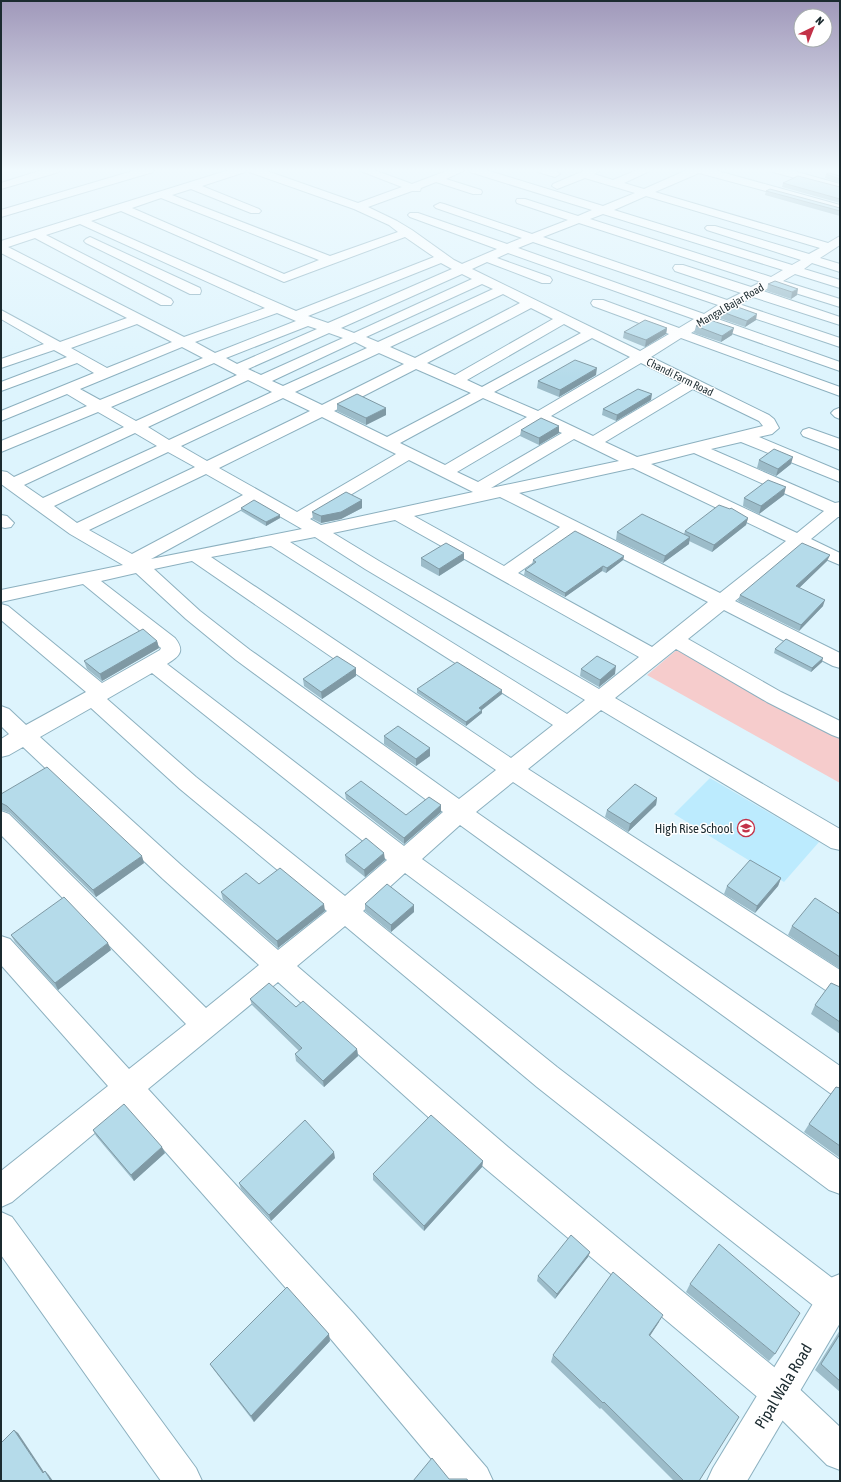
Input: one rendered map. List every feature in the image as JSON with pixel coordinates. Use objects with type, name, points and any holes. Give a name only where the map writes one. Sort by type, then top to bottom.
[{"type":"street","points":[[1,245],[20,239]]},
{"type":"street","points":[[46,239],[166,302]]},
{"type":"street","points":[[87,239],[196,291]]},
{"type":"street","points":[[123,239],[302,319],[354,337],[538,416],[840,560]]},
{"type":"street","points":[[194,239],[284,278],[388,239]]},
{"type":"street","points":[[275,239],[329,260]]},
{"type":"street","name":"Chandi Farm Road","points":[[5,590],[86,577],[135,564],[195,555],[318,531],[398,514],[489,491],[637,462],[744,437],[766,431],[771,428],[769,422],[764,418],[462,269],[442,258],[417,239]]},
{"type":"street","points":[[481,239],[840,367]]},
{"type":"street","points":[[248,375],[328,328],[529,239]]},
{"type":"street","points":[[534,239],[840,343]]},
{"type":"street","points":[[638,239],[840,303]]},
{"type":"street","points":[[694,239],[840,284]]},
{"type":"street","points":[[746,239],[840,268]]},
{"type":"street","points":[[833,240],[840,256]]},
{"type":"street","name":"Mangal Bajar Road","points":[[445,472],[728,305],[811,259],[833,240]]},
{"type":"street","points":[[1,248],[214,358],[387,444],[445,472],[572,527],[840,661]]},
{"type":"street","points":[[1,447],[214,358],[442,258]]},
{"type":"street","points":[[487,258],[546,280]]},
{"type":"street","points":[[670,266],[840,321]]},
{"type":"street","points":[[7,480],[136,427],[248,375],[354,337],[482,279]]},
{"type":"street","points":[[43,506],[503,289]]},
{"type":"street","points":[[76,530],[208,468],[321,410],[417,364],[530,303]]},
{"type":"street","points":[[598,303],[840,392]]},
{"type":"street","points":[[1,416],[183,342],[277,308]]},
{"type":"street","points":[[1,314],[107,374]]},
{"type":"street","points":[[1,364],[138,319]]},
{"type":"street","points":[[457,380],[563,319]]},
{"type":"street","points":[[387,444],[592,333]]},
{"type":"street","points":[[1,387],[77,358]]},
{"type":"street","points":[[594,442],[692,383]]},
{"type":"street","points":[[69,389],[318,531],[372,565],[840,841]]},
{"type":"street","points":[[489,491],[574,433]]},
{"type":"street","points":[[809,433],[840,445]]},
{"type":"street","points":[[744,437],[840,477]]},
{"type":"street","points":[[1,1191],[344,912],[459,812],[839,509],[696,448]]},
{"type":"street","points":[[297,519],[408,454]]},
{"type":"street","points":[[7,480],[76,530],[135,564],[193,615],[244,655],[459,812],[840,1083]]},
{"type":"street","points":[[135,564],[256,495]]},
{"type":"street","points":[[398,514],[653,656]]},
{"type":"street","points":[[506,573],[572,527]]},
{"type":"street","points":[[273,539],[568,724]]},
{"type":"street","points":[[195,555],[512,770],[840,985]]},
{"type":"street","points":[[12,742],[168,655],[171,650],[168,643],[86,577]]},
{"type":"street","points":[[1,610],[97,695],[188,783],[344,912],[547,1077],[838,1299]]},
{"type":"street","points":[[675,640],[774,697],[840,730]]},
{"type":"street","points":[[153,663],[404,859],[840,1179]]},
{"type":"street","points":[[1,714],[12,742],[172,872],[497,1158],[779,1392],[840,1452]]},
{"type":"street","points":[[1,820],[205,1025]]},
{"type":"street","points":[[1,947],[342,1326],[474,1481]]},
{"type":"street","points":[[1,1228],[183,1481]]},
{"type":"street","name":"Pipal Wala Road","points":[[726,1481],[779,1392],[838,1299]]},
{"type":"shaded area","points":[[680,647],[840,732],[840,783],[647,675]]},
{"type":"shaded area","name":"High Rise School","points":[[710,778],[819,842],[784,882],[674,814]]},
{"type":"building","points":[[775,281],[798,289],[792,292],[768,284]]},
{"type":"building","points":[[732,305],[757,314],[747,321],[720,311]]},
{"type":"building","points":[[707,319],[734,328],[722,336],[696,326]]},
{"type":"building","points":[[645,320],[667,328],[646,340],[624,332]]},
{"type":"building","points":[[575,360],[597,368],[560,390],[538,381]]},
{"type":"building","points":[[638,389],[652,394],[617,415],[603,409]]},
{"type":"building","points":[[357,394],[386,408],[366,418],[337,404]]},
{"type":"building","points":[[541,418],[559,426],[539,438],[521,430]]},
{"type":"building","points":[[774,449],[793,457],[778,469],[759,460]]},
{"type":"building","points":[[768,480],[786,487],[761,506],[744,498]]},
{"type":"building","points":[[346,492],[362,500],[341,512],[321,516],[312,512]]},
{"type":"building","points":[[254,500],[280,515],[266,522],[241,508]]},
{"type":"building","points":[[719,505],[730,509],[731,508],[748,518],[714,545],[685,531]]},
{"type":"building","points":[[642,514],[690,537],[665,556],[617,532]]},
{"type":"building","points":[[575,531],[624,556],[607,568],[603,566],[565,593],[525,570],[536,562],[533,560]]},
{"type":"building","points":[[446,543],[464,553],[439,569],[421,558]]},
{"type":"building","points":[[802,543],[830,555],[796,586],[825,600],[801,625],[740,595]]},
{"type":"building","points":[[143,629],[157,641],[100,674],[84,661]]},
{"type":"building","points":[[786,639],[823,658],[812,668],[775,649]]},
{"type":"building","points":[[337,656],[356,668],[321,692],[303,679]]},
{"type":"building","points":[[597,656],[616,666],[600,680],[581,669]]},
{"type":"building","points":[[457,662],[502,690],[479,708],[482,710],[466,722],[417,689]]},
{"type":"building","points":[[398,726],[430,748],[416,759],[384,736]]},
{"type":"building","points":[[47,767],[142,856],[93,890],[7,806],[1,803],[1,794]]},
{"type":"building","points":[[361,781],[406,815],[429,797],[441,805],[404,838],[345,793]]},
{"type":"building","points":[[635,784],[657,798],[630,824],[607,810]]},
{"type":"building","points":[[366,838],[384,853],[364,870],[345,855]]},
{"type":"building","points":[[750,860],[781,878],[757,906],[727,886]]},
{"type":"building","points":[[280,868],[324,904],[277,941],[221,892],[246,873],[259,884]]},
{"type":"building","points":[[387,884],[414,905],[391,925],[365,904]]},
{"type":"building","points":[[64,897],[108,943],[55,983],[11,935]]},
{"type":"building","points":[[815,898],[840,914],[840,957],[792,926]]},
{"type":"building","points":[[269,983],[296,1007],[303,1001],[357,1049],[323,1081],[295,1054],[302,1048],[250,999]]},
{"type":"building","points":[[831,983],[840,987],[840,1022],[815,1005]]},
{"type":"building","points":[[836,1087],[840,1088],[840,1146],[809,1124]]},
{"type":"building","points":[[124,1104],[162,1147],[131,1175],[93,1130]]},
{"type":"building","points":[[431,1115],[483,1161],[424,1226],[373,1174]]},
{"type":"building","points":[[305,1120],[334,1152],[269,1215],[239,1183]]},
{"type":"building","points":[[571,1235],[590,1252],[557,1294],[538,1276]]},
{"type":"building","points":[[719,1244],[800,1313],[775,1354],[690,1284]]},
{"type":"building","points":[[613,1272],[663,1315],[649,1335],[739,1417],[699,1481],[684,1481],[604,1402],[603,1403],[553,1355]]},
{"type":"building","points":[[287,1287],[329,1334],[251,1416],[210,1364]]},
{"type":"building","points":[[840,1334],[840,1381],[821,1364]]},
{"type":"building","points":[[14,1430],[43,1473],[45,1471],[51,1481],[1,1481],[1,1443]]},
{"type":"building","points":[[432,1458],[449,1479],[467,1479],[468,1481],[413,1481]]},
{"type":"place","name":"High Rise School","points":[[746,828]]}]
